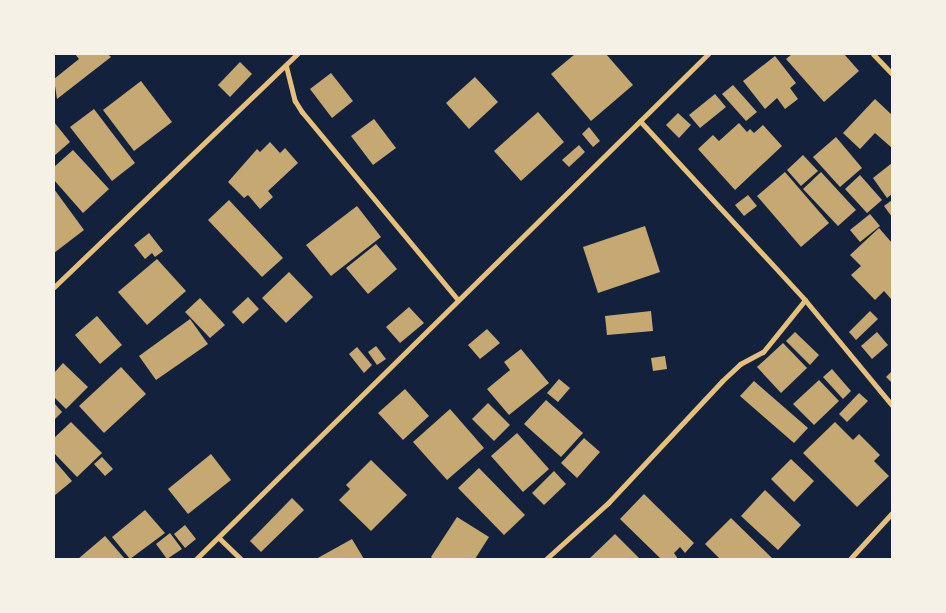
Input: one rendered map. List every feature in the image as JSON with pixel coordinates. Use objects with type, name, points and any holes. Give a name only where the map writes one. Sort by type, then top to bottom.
[{"type":"street","points":[[54,287],[162,180],[221,129],[297,54]]},
{"type":"street","points":[[196,559],[708,54]]},
{"type":"street","points":[[873,54],[892,74]]},
{"type":"street","points":[[286,66],[295,101],[302,112],[458,300]]},
{"type":"street","points":[[640,121],[805,300],[892,405]]},
{"type":"street","points":[[546,559],[608,503],[722,381],[740,364],[763,352],[805,300]]},
{"type":"street","points":[[850,559],[892,513]]},
{"type":"street","points":[[219,538],[242,559]]},
{"type":"building","points":[[75,54],[108,54],[111,57],[57,99],[54,79],[79,59]]},
{"type":"building","points":[[575,54],[606,54],[633,85],[591,121],[551,74]]},
{"type":"building","points":[[792,54],[844,54],[859,71],[824,102],[786,59]]},
{"type":"building","points":[[775,56],[796,83],[790,88],[798,99],[785,109],[777,98],[765,109],[743,81]]},
{"type":"building","points":[[240,62],[252,74],[230,97],[218,85]]},
{"type":"building","points":[[331,73],[353,101],[332,118],[310,89]]},
{"type":"building","points":[[475,77],[498,102],[469,129],[446,103]]},
{"type":"building","points":[[141,81],[172,122],[134,151],[103,110]]},
{"type":"building","points":[[733,85],[757,112],[746,121],[722,94]]},
{"type":"building","points":[[715,94],[726,107],[700,128],[689,115]]},
{"type":"building","points":[[875,99],[892,115],[892,148],[875,133],[860,149],[843,133]]},
{"type":"building","points":[[94,109],[135,163],[112,181],[70,127]]},
{"type":"building","points":[[538,112],[564,142],[521,181],[494,151]]},
{"type":"building","points":[[678,113],[691,125],[679,138],[666,125]]},
{"type":"building","points":[[374,119],[396,148],[373,165],[351,136]]},
{"type":"building","points":[[54,122],[70,142],[54,156]]},
{"type":"building","points":[[739,123],[747,132],[750,129],[754,133],[763,125],[782,146],[735,190],[698,149],[713,135],[719,141]]},
{"type":"building","points":[[589,127],[600,141],[593,147],[582,134]]},
{"type":"building","points":[[836,137],[862,168],[840,187],[813,157]]},
{"type":"building","points":[[270,142],[280,153],[285,148],[298,163],[268,191],[273,197],[260,209],[248,195],[244,198],[228,182],[257,149],[260,152]]},
{"type":"building","points":[[579,145],[585,152],[569,167],[562,160]]},
{"type":"building","points":[[73,150],[109,189],[83,213],[54,180],[54,167]]},
{"type":"building","points":[[803,155],[818,171],[801,186],[787,170]]},
{"type":"building","points":[[892,163],[892,194],[887,198],[873,178]]},
{"type":"building","points":[[785,172],[829,223],[801,247],[757,196]]},
{"type":"building","points":[[821,172],[856,210],[838,226],[803,189]]},
{"type":"building","points":[[860,175],[882,200],[867,213],[845,189]]},
{"type":"building","points":[[54,189],[84,230],[54,253]]},
{"type":"building","points":[[748,195],[757,206],[744,216],[735,205]]},
{"type":"building","points":[[229,200],[283,258],[262,277],[208,220]]},
{"type":"building","points":[[892,200],[892,217],[884,206]]},
{"type":"building","points":[[357,206],[381,237],[331,276],[306,245]]},
{"type":"building","points":[[870,214],[880,226],[860,242],[850,230]]},
{"type":"building","points":[[645,226],[660,272],[598,293],[583,247]]},
{"type":"building","points":[[879,228],[892,243],[892,300],[884,291],[875,300],[851,275],[861,266],[850,255]]},
{"type":"building","points":[[149,233],[163,251],[155,257],[152,253],[145,259],[134,245]]},
{"type":"building","points":[[376,244],[397,269],[368,294],[346,268]]},
{"type":"building","points":[[157,259],[186,291],[147,325],[118,292]]},
{"type":"building","points":[[289,272],[313,297],[286,323],[262,298]]},
{"type":"building","points":[[248,297],[259,309],[243,324],[232,312]]},
{"type":"building","points":[[200,298],[225,325],[210,338],[185,312]]},
{"type":"building","points":[[409,307],[424,323],[400,343],[386,327]]},
{"type":"building","points":[[651,311],[653,331],[607,335],[605,316]]},
{"type":"building","points":[[870,311],[878,319],[856,340],[849,332]]},
{"type":"building","points":[[97,316],[122,345],[100,364],[75,335]]},
{"type":"building","points":[[190,319],[208,344],[156,380],[139,356]]},
{"type":"building","points":[[487,329],[500,343],[480,359],[468,345]]},
{"type":"building","points":[[795,332],[819,355],[810,365],[786,341]]},
{"type":"building","points":[[877,332],[888,345],[872,359],[861,346]]},
{"type":"building","points":[[783,343],[807,368],[781,393],[757,367]]},
{"type":"building","points":[[376,346],[386,359],[377,365],[368,352]]},
{"type":"building","points":[[357,347],[372,365],[364,373],[349,354]]},
{"type":"building","points":[[521,349],[549,383],[509,415],[487,389],[510,370],[504,362]]},
{"type":"building","points":[[665,356],[667,369],[653,371],[651,358]]},
{"type":"building","points":[[63,363],[88,387],[66,409],[54,397],[54,373]]},
{"type":"building","points":[[121,367],[146,394],[104,433],[79,406]]},
{"type":"building","points":[[832,369],[851,391],[843,399],[823,377]]},
{"type":"building","points":[[892,371],[892,383],[886,377]]},
{"type":"building","points":[[559,379],[570,388],[558,402],[547,393]]},
{"type":"building","points":[[819,380],[839,401],[814,425],[793,404]]},
{"type":"building","points":[[754,381],[808,428],[794,443],[740,396]]},
{"type":"building","points":[[405,389],[429,416],[403,440],[378,413]]},
{"type":"building","points":[[859,393],[868,401],[847,422],[839,414]]},
{"type":"building","points":[[546,400],[583,433],[561,457],[524,424]]},
{"type":"building","points":[[54,403],[62,412],[54,420]]},
{"type":"building","points":[[488,403],[510,425],[494,441],[472,419]]},
{"type":"building","points":[[450,409],[484,448],[447,480],[413,442]]},
{"type":"building","points":[[71,422],[102,453],[77,477],[54,453],[54,438]]},
{"type":"building","points":[[835,422],[853,440],[859,434],[880,455],[874,461],[889,476],[857,507],[803,453]]},
{"type":"building","points":[[517,433],[549,469],[523,492],[491,456]]},
{"type":"building","points":[[584,438],[600,452],[577,478],[561,463]]},
{"type":"building","points":[[211,454],[231,480],[188,514],[168,489]]},
{"type":"building","points":[[102,457],[113,469],[105,476],[94,464]]},
{"type":"building","points":[[791,459],[814,481],[794,502],[771,479]]},
{"type":"building","points":[[54,460],[72,481],[54,496]]},
{"type":"building","points":[[371,460],[407,495],[371,531],[339,500],[350,489],[346,485]]},
{"type":"building","points":[[479,468],[525,515],[504,535],[458,488]]},
{"type":"building","points":[[554,471],[566,484],[544,505],[532,493]]},
{"type":"building","points":[[765,490],[801,525],[778,550],[741,516]]},
{"type":"building","points":[[644,494],[694,543],[685,553],[680,547],[674,553],[678,559],[661,559],[620,519]]},
{"type":"building","points":[[292,498],[304,510],[261,552],[250,541]]},
{"type":"building","points":[[145,510],[165,533],[130,559],[112,537]]},
{"type":"building","points":[[457,517],[489,537],[475,559],[433,559],[431,557]]},
{"type":"building","points":[[731,518],[773,559],[720,559],[705,544]]},
{"type":"building","points":[[185,525],[196,539],[185,548],[174,534]]},
{"type":"building","points":[[170,533],[182,549],[167,559],[156,544]]},
{"type":"building","points":[[615,534],[639,558],[589,559]]},
{"type":"building","points":[[105,536],[125,559],[78,559]]},
{"type":"building","points":[[352,539],[364,559],[316,559]]}]
